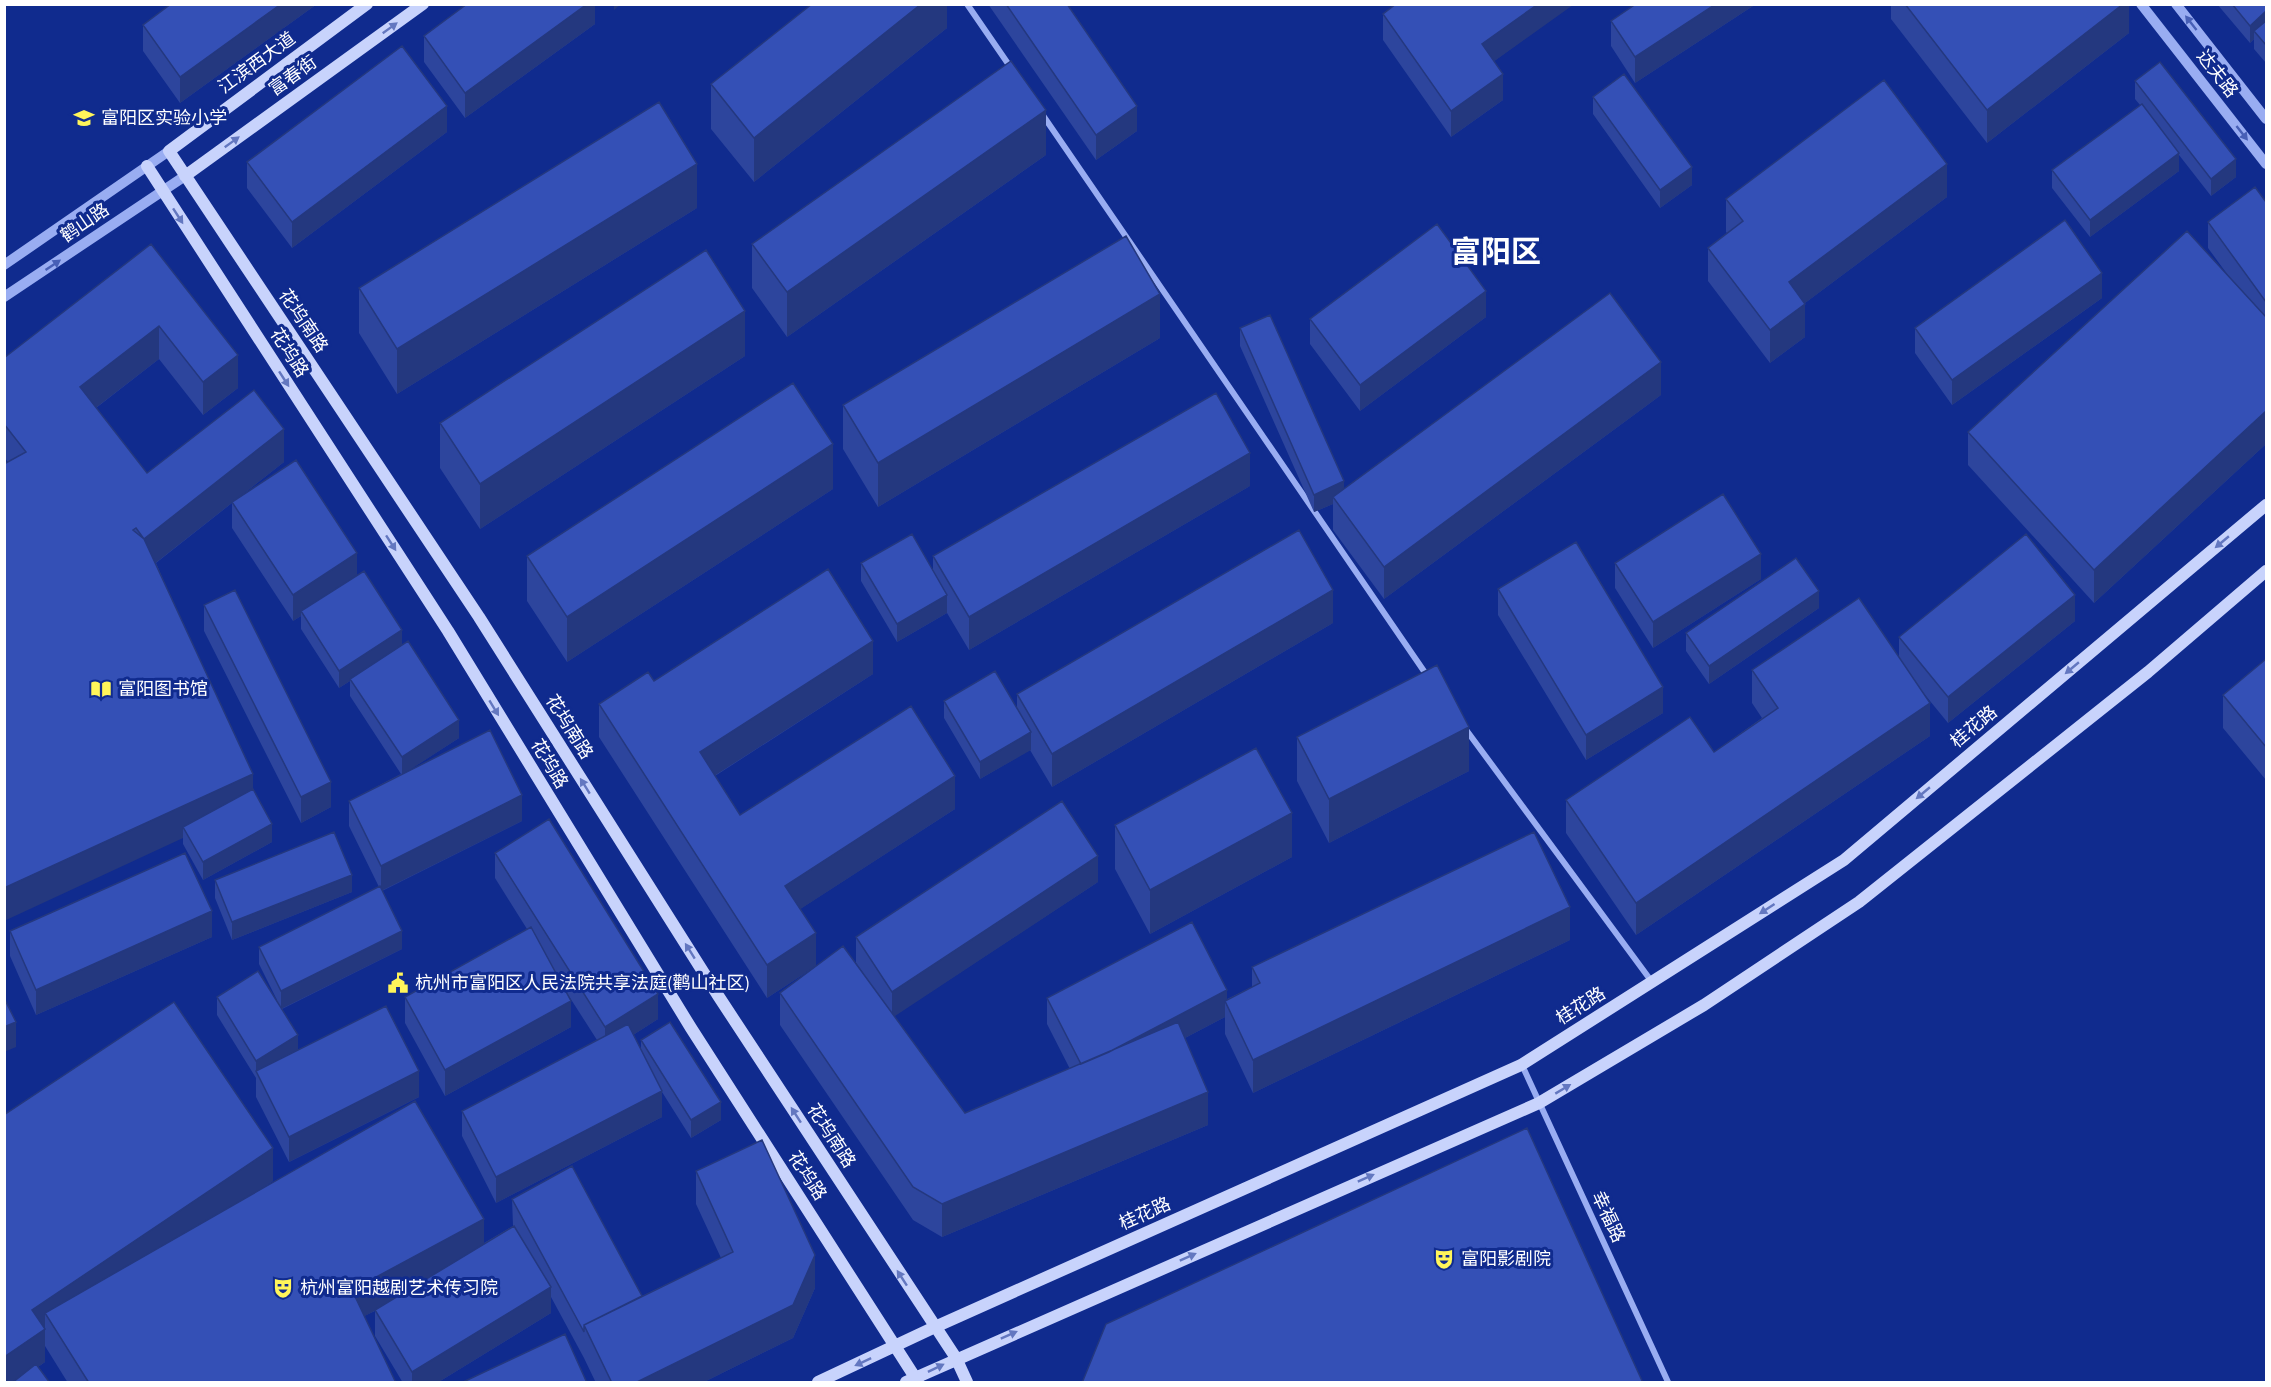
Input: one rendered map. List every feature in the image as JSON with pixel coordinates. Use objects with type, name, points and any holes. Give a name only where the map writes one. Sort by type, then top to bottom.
[{"type":"main road","name":"江滨西大道","points":[[169,151],[367,4]]},
{"type":"main road","name":"富春街","points":[[184,176],[423,4]]},
{"type":"main road","name":"花坞南路","points":[[169,151],[478,617],[725,1007],[935,1327]]},
{"type":"main road","name":"花坞路","points":[[147,166],[448,631],[685,1018],[895,1347],[913,1381]]},
{"type":"main road","name":"桂花路","points":[[818,1383],[935,1327],[1521,1065],[1844,860],[2266,505]]},
{"type":"main road","points":[[913,1381],[956,1358],[1539,1103],[1704,1005],[1859,902],[2148,672],[2266,571]]},
{"type":"main road","points":[[935,1327],[956,1358],[967,1383]]},
{"type":"street","points":[[968,4],[1014,73]]},
{"type":"street","name":"达夫路","points":[[2141,4],[2266,164]]},
{"type":"street","name":"达夫路","points":[[2176,4],[2266,119]]},
{"type":"street","points":[[1034,102],[1387,620],[1435,686]]},
{"type":"street","name":"鹤山路","points":[[4,265],[169,151]]},
{"type":"street","name":"鹤山路","points":[[4,297],[184,176]]},
{"type":"street","points":[[1462,723],[1653,982]]},
{"type":"street","name":"幸福路","points":[[1521,1065],[1668,1383]]},
{"type":"building","points":[[171,4],[281,4],[180,77],[143,25]]},
{"type":"building","points":[[467,4],[587,4],[465,93],[424,36]]},
{"type":"building","points":[[812,4],[921,4],[754,138],[711,84]]},
{"type":"building","points":[[1006,4],[1067,4],[1137,106],[1096,135]]},
{"type":"building","points":[[1396,4],[1538,4],[1482,44],[1503,74],[1451,111],[1383,14]]},
{"type":"building","points":[[1636,4],[1716,4],[1635,57],[1611,21]]},
{"type":"building","points":[[1905,4],[2123,4],[1987,110]]},
{"type":"building","points":[[2232,4],[2266,4],[2266,11],[2250,26]]},
{"type":"building","points":[[2266,21],[2266,45],[2254,31]]},
{"type":"building","points":[[402,46],[447,106],[292,222],[247,162]]},
{"type":"building","points":[[1011,61],[1046,110],[787,292],[752,244]]},
{"type":"building","points":[[2160,62],[2236,159],[2211,179],[2135,81]]},
{"type":"building","points":[[1624,74],[1692,167],[1660,190],[1593,97]]},
{"type":"building","points":[[1884,80],[1947,164],[1789,282],[1805,304],[1770,330],[1708,248],[1743,221],[1726,199]]},
{"type":"building","points":[[659,102],[697,164],[397,349],[359,288]]},
{"type":"building","points":[[2142,104],[2179,153],[2090,220],[2052,170]]},
{"type":"building","points":[[2255,187],[2266,202],[2266,302],[2208,222]]},
{"type":"building","points":[[2065,220],[2102,273],[1952,380],[1915,328]]},
{"type":"building","points":[[1437,224],[1486,291],[1360,385],[1310,319]]},
{"type":"building","points":[[2187,231],[2266,317],[2266,411],[2094,570],[1968,432]]},
{"type":"building","points":[[1126,236],[1160,294],[878,463],[843,405]]},
{"type":"building","points":[[151,244],[238,355],[203,382],[159,326],[80,387],[147,473],[254,390],[284,429],[144,539],[253,774],[4,888],[4,464],[26,452],[4,424],[4,358]],"holes":[[[136,528],[144,539],[133,530]]]},
{"type":"building","points":[[706,250],[745,311],[480,484],[440,423]]},
{"type":"building","points":[[1610,293],[1661,362],[1384,567],[1333,497]]},
{"type":"building","points":[[1270,315],[1344,481],[1314,495],[1240,328]]},
{"type":"building","points":[[793,383],[833,444],[567,617],[527,556]]},
{"type":"building","points":[[1216,393],[1250,453],[969,617],[933,556]]},
{"type":"building","points":[[296,460],[357,553],[293,595],[232,502]]},
{"type":"building","points":[[1723,494],[1761,554],[1653,622],[1615,563]]},
{"type":"building","points":[[1299,530],[1333,590],[1052,754],[1017,694]]},
{"type":"building","points":[[912,534],[947,595],[897,624],[861,563]]},
{"type":"building","points":[[2026,534],[2075,595],[1948,697],[1899,637]]},
{"type":"building","points":[[1576,542],[1663,687],[1586,735],[1498,589]]},
{"type":"building","points":[[1796,558],[1819,591],[1709,666],[1686,633]]},
{"type":"building","points":[[828,569],[873,641],[700,752],[740,815],[911,706],[955,776],[785,886],[816,933],[767,965],[599,704],[648,672],[654,681]]},
{"type":"building","points":[[364,571],[402,630],[339,671],[301,611]]},
{"type":"building","points":[[235,590],[331,782],[301,797],[204,605]]},
{"type":"building","points":[[1859,598],[1930,703],[1636,903],[1566,800],[1690,717],[1714,752],[1778,708],[1752,670]]},
{"type":"building","points":[[408,641],[459,720],[402,757],[350,679]]},
{"type":"building","points":[[2266,659],[2266,747],[2223,695]]},
{"type":"building","points":[[1437,665],[1469,727],[1329,799],[1297,737]]},
{"type":"building","points":[[995,671],[1031,732],[980,762],[944,701]]},
{"type":"building","points":[[490,730],[522,795],[381,866],[349,801]]},
{"type":"building","points":[[1256,748],[1292,813],[1150,890],[1115,825]]},
{"type":"building","points":[[253,789],[272,824],[203,862],[183,827]]},
{"type":"building","points":[[1062,801],[1098,856],[892,992],[856,937]]},
{"type":"building","points":[[549,819],[658,994],[605,1027],[495,853]]},
{"type":"building","points":[[334,832],[352,875],[232,922],[215,880]]},
{"type":"building","points":[[1534,832],[1570,907],[1253,1060],[1225,1001],[1260,983],[1252,967]]},
{"type":"building","points":[[185,853],[212,911],[36,990],[10,931]]},
{"type":"building","points":[[380,886],[402,931],[281,991],[259,947]]},
{"type":"building","points":[[1192,922],[1227,990],[1109,1052],[1081,1064],[1047,998]]},
{"type":"building","points":[[531,927],[571,1001],[445,1070],[405,997]]},
{"type":"building","points":[[843,946],[965,1113],[1178,1022],[1208,1092],[942,1204],[913,1187],[780,993]]},
{"type":"building","points":[[258,971],[298,1035],[256,1061],[217,997]]},
{"type":"building","points":[[4,998],[16,1022],[4,1027]]},
{"type":"building","points":[[174,1002],[273,1148],[32,1310],[45,1329],[4,1357],[4,1115]]},
{"type":"building","points":[[386,1006],[419,1071],[289,1137],[256,1071]]},
{"type":"building","points":[[670,1022],[721,1102],[691,1120],[641,1040]]},
{"type":"building","points":[[628,1024],[662,1091],[496,1177],[462,1111]]},
{"type":"building","name":"杭州富阳越剧艺术传习院","points":[[415,1101],[484,1219],[352,1290],[396,1383],[89,1383],[45,1313]]},
{"type":"building","name":"富阳影剧院","points":[[1527,1128],[1643,1383],[1082,1383],[1106,1324]]},
{"type":"building","points":[[762,1140],[815,1255],[793,1305],[635,1383],[612,1383],[584,1325],[733,1252],[696,1171]]},
{"type":"building","points":[[572,1166],[642,1296],[584,1325],[584,1332],[512,1199]]},
{"type":"building","points":[[514,1226],[551,1287],[412,1372],[375,1310]]},
{"type":"building","points":[[565,1334],[587,1383],[461,1383]]},
{"type":"building","points":[[36,1364],[50,1383],[12,1383]]},
{"type":"place","name":"富阳区实验小学","points":[[84,118]]},
{"type":"place","name":"富阳图书馆","points":[[101,689]]},
{"type":"place","name":"杭州市富阳区人民法院共享法庭(鹳山社区)","points":[[398,983]]},
{"type":"place","name":"富阳影剧院","points":[[1444,1259]]},
{"type":"place","name":"杭州富阳越剧艺术传习院","points":[[283,1288]]},
{"type":"district","name":"富阳区","points":[[1496,252]]}]
